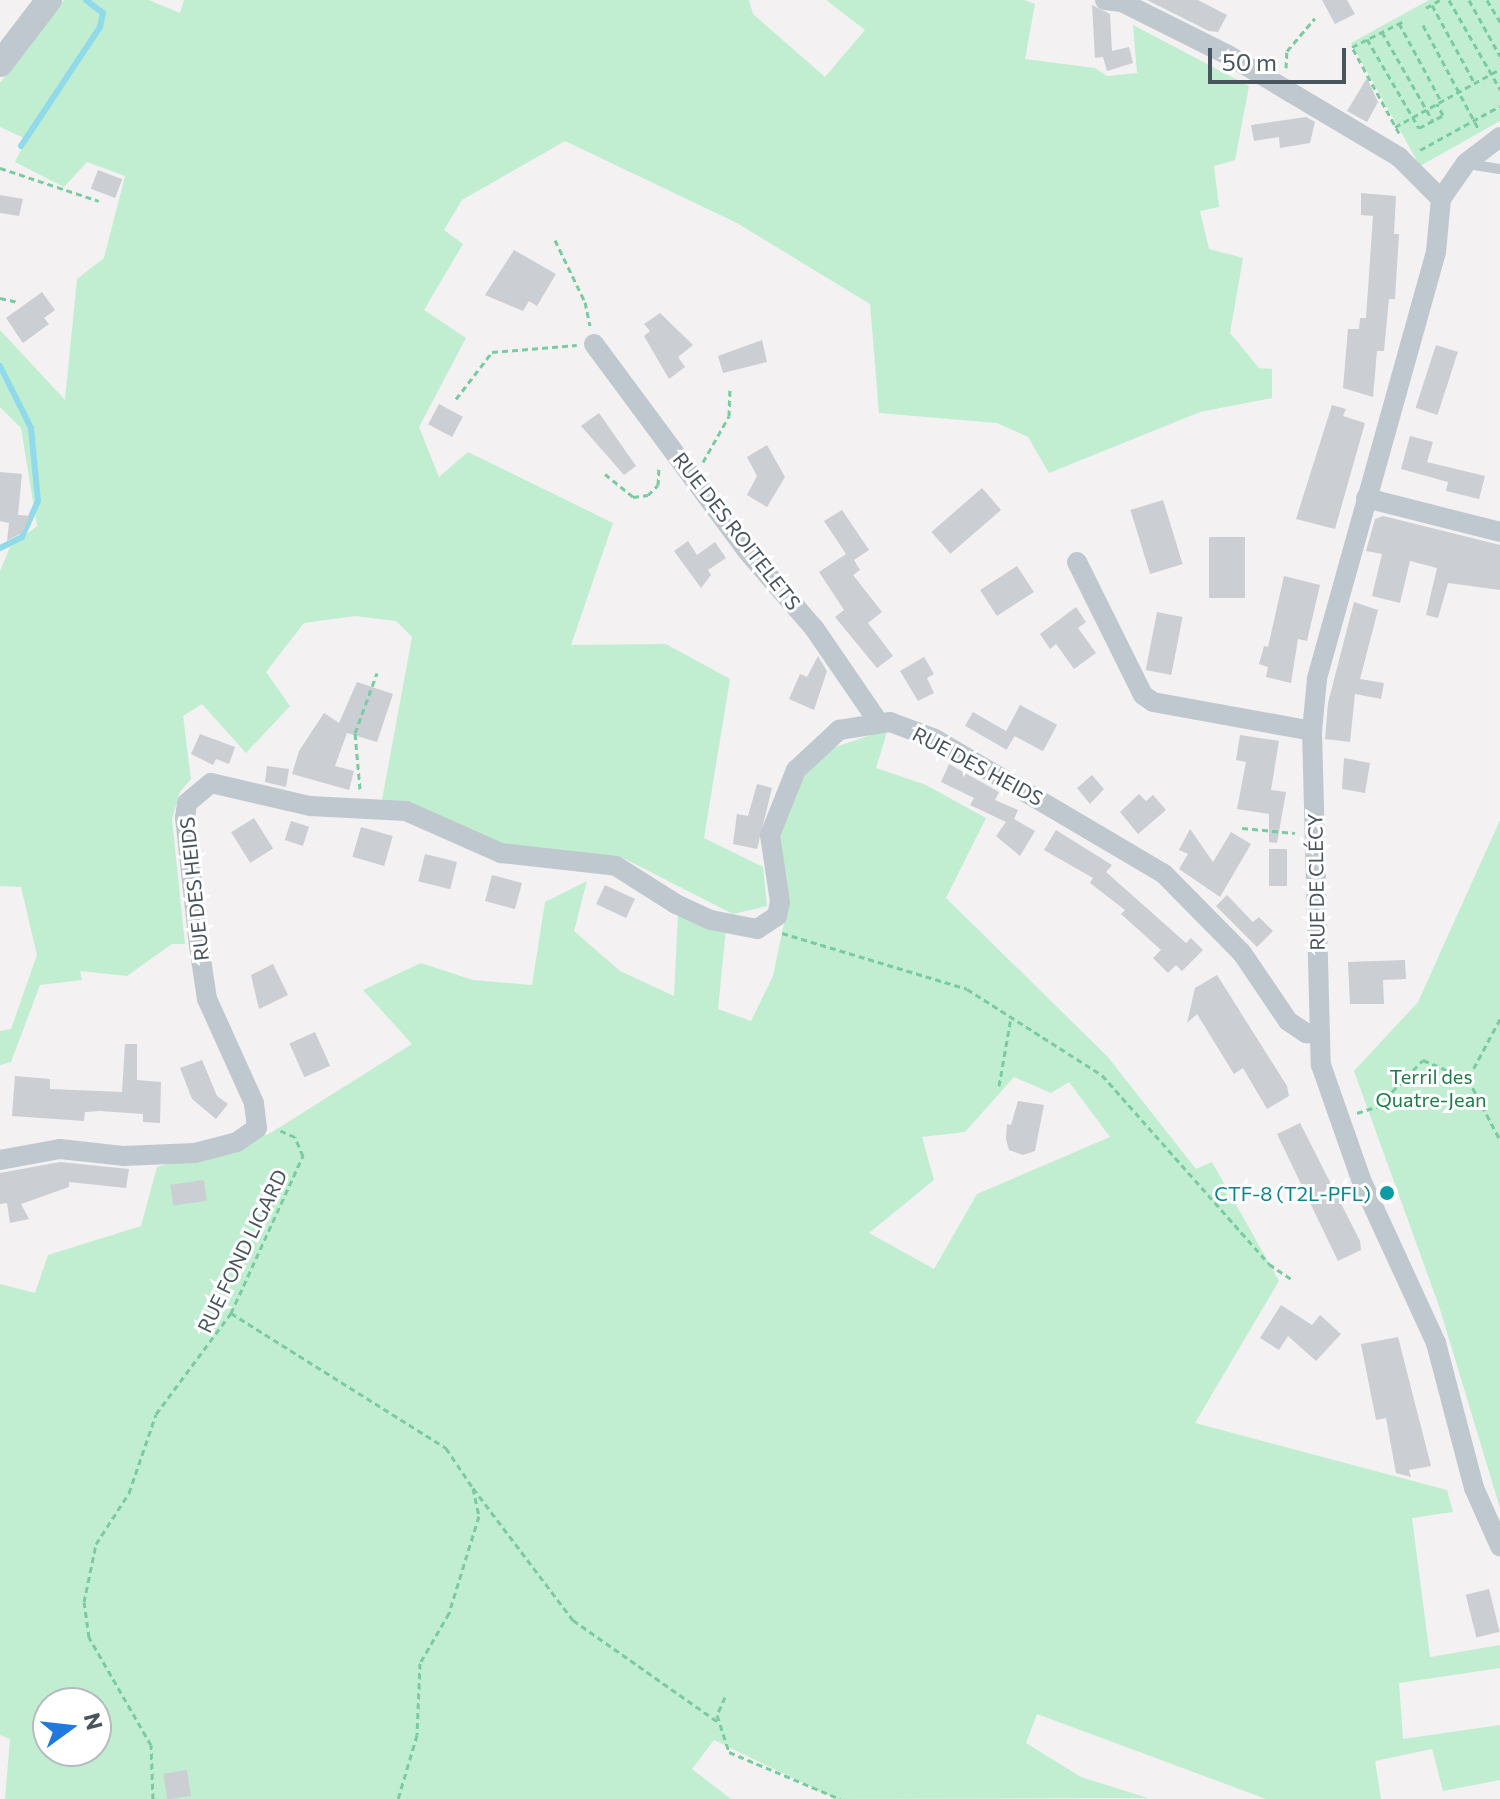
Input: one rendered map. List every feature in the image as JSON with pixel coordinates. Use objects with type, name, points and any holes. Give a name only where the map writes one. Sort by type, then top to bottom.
[{"type":"street","points":[[0,64],[49,0]]},
{"type":"street","points":[[1105,0],[1122,2],[1285,89],[1399,157],[1441,199],[1466,163],[1493,140]]},
{"type":"street","name":"RUE DE CLÉCY","points":[[1441,199],[1436,252],[1317,679],[1312,731],[1321,1065],[1337,1119],[1436,1343],[1474,1488],[1500,1546]]},
{"type":"street","name":"RUE DES ROITELETS","points":[[594,344],[693,478],[814,628],[877,720]]},
{"type":"street","points":[[1366,498],[1500,532]]},
{"type":"street","points":[[1077,562],[1143,695],[1153,702],[1312,731]]},
{"type":"street","points":[[769,925],[780,902],[770,835],[796,770],[826,738],[877,720]]},
{"type":"street","name":"RUE DES HEIDS","points":[[877,720],[935,739],[1164,874],[1242,953],[1288,1021],[1306,1033],[1320,1034]]},
{"type":"street","name":"RUE DES HEIDS","points":[[259,1121],[207,999],[187,803],[211,783],[310,806],[406,811],[501,853],[616,866],[676,904],[711,920],[748,928],[769,925]]},
{"type":"street","points":[[0,1160],[60,1149],[123,1156],[195,1153],[248,1137],[259,1121]]},
{"type":"lane","points":[[1466,163],[1500,169]]},
{"type":"path","points":[[1426,8],[1440,0]]},
{"type":"path","points":[[1449,0],[1500,89]]},
{"type":"path","points":[[1469,0],[1500,56]]},
{"type":"path","points":[[1487,0],[1500,22]]},
{"type":"path","points":[[1432,5],[1474,83]]},
{"type":"path","points":[[1285,89],[1287,51],[1315,18]]},
{"type":"path","points":[[1367,39],[1419,128],[1443,115],[1439,103],[1401,22],[1367,39],[1352,47],[1403,141]]},
{"type":"path","points":[[1423,25],[1474,120],[1493,140]]},
{"type":"path","points":[[1382,32],[1433,121]]},
{"type":"path","points":[[1395,127],[1500,69]]},
{"type":"path","points":[[1411,155],[1500,106]]},
{"type":"path","points":[[0,168],[99,201]]},
{"type":"path","points":[[456,399],[492,352],[594,344],[585,302],[555,240]]},
{"type":"path","points":[[0,298],[17,302]]},
{"type":"path","points":[[693,478],[729,416],[730,389]]},
{"type":"path","points":[[605,474],[633,497],[648,495],[658,485],[659,467],[653,455]]},
{"type":"path","points":[[358,808],[355,733],[377,673]]},
{"type":"path","points":[[1242,828],[1315,835]]},
{"type":"path","points":[[769,925],[788,937],[967,989],[1102,1075],[1269,1264],[1293,1280]]},
{"type":"path","points":[[999,1086],[1011,1017]]},
{"type":"path","points":[[1468,1079],[1500,1019]]},
{"type":"path","points":[[1337,1119],[1378,1106],[1423,1060],[1468,1079],[1500,1140]]},
{"type":"path","name":"RUE FOND LIGARD","points":[[153,1799],[151,1745],[89,1637],[84,1602],[96,1544],[129,1493],[156,1414],[231,1313],[303,1156],[295,1137],[259,1121]]},
{"type":"path","points":[[231,1313],[446,1448],[573,1620],[718,1722]]},
{"type":"path","points":[[398,1799],[417,1735],[420,1663],[449,1613],[479,1516],[473,1488]]},
{"type":"path","points":[[725,1697],[718,1722],[729,1752],[840,1799]]},
{"type":"green space","points":[[64,0],[149,0],[180,13],[184,0],[749,0],[753,14],[825,77],[865,30],[826,0],[1024,0],[1035,4],[1025,59],[1095,68],[1107,76],[1137,73],[1133,25],[1249,86],[1235,160],[1214,166],[1219,207],[1200,211],[1209,249],[1243,258],[1230,333],[1259,368],[1272,369],[1272,398],[1200,412],[1049,473],[1028,437],[997,423],[879,413],[870,304],[737,223],[565,141],[462,200],[444,230],[463,244],[424,310],[466,338],[419,427],[439,477],[468,452],[613,523],[571,645],[666,644],[730,679],[704,838],[763,867],[767,906],[733,914],[623,858],[491,842],[382,800],[412,637],[396,621],[355,616],[304,623],[266,672],[290,706],[246,753],[202,704],[183,716],[191,779],[180,792],[172,819],[185,944],[172,944],[127,976],[80,971],[82,980],[40,985],[11,1062],[0,1065],[0,1031],[11,1029],[37,955],[21,887],[0,886],[0,571],[10,547],[37,526],[21,428],[0,407],[0,330],[65,400],[77,279],[104,258],[125,176],[87,162],[64,187],[15,162],[26,139],[0,127],[0,83]]},
{"type":"green space","points":[[1429,0],[1500,0],[1500,121],[1420,166],[1351,43]]},
{"type":"green space","points":[[888,729],[876,768],[926,785],[986,818],[946,898],[1107,1056],[1196,1169],[1212,1162],[1279,1281],[1195,1423],[1447,1490],[1453,1512],[1412,1518],[1430,1657],[1500,1645],[1500,1668],[1399,1683],[1403,1739],[1500,1725],[1500,1780],[1443,1791],[1432,1749],[1375,1761],[1381,1799],[1266,1799],[1037,1714],[1026,1743],[1081,1777],[1148,1798],[836,1799],[714,1740],[692,1769],[731,1799],[5,1799],[10,1739],[0,1735],[0,1284],[35,1293],[48,1255],[141,1226],[157,1167],[269,1134],[412,1044],[363,990],[421,963],[473,980],[532,985],[545,902],[587,881],[574,931],[620,971],[674,996],[678,914],[726,929],[718,1009],[751,1021],[773,976],[788,904],[775,866],[781,806],[824,751]],"holes":[[[1014,1077],[1051,1093],[1069,1082],[1110,1137],[977,1194],[934,1269],[869,1233],[934,1180],[922,1137],[965,1132]]]},
{"type":"green space","name":"Terril des Quatre-Jean","points":[[1500,820],[1500,1508],[1439,1306],[1354,1071],[1418,1002]]},
{"type":"building","points":[[1147,0],[1198,0],[1227,15],[1218,32],[1209,31]]},
{"type":"building","points":[[1322,0],[1347,0],[1355,14],[1335,24]]},
{"type":"building","points":[[1092,5],[1110,14],[1112,51],[1129,47],[1133,63],[1107,71],[1103,57],[1095,58]]},
{"type":"building","points":[[1367,78],[1378,102],[1367,122],[1347,111]]},
{"type":"building","points":[[1306,117],[1315,122],[1310,143],[1280,148],[1279,137],[1254,141],[1251,125]]},
{"type":"building","points":[[98,170],[122,179],[115,198],[91,189]]},
{"type":"building","points":[[1361,193],[1396,196],[1394,234],[1399,234],[1395,299],[1389,299],[1384,351],[1377,351],[1373,397],[1343,388],[1348,329],[1359,329],[1360,318],[1366,318],[1373,216],[1361,215]]},
{"type":"building","points":[[0,195],[23,199],[19,216],[0,213]]},
{"type":"building","points":[[514,250],[556,274],[537,306],[529,301],[523,311],[485,295]]},
{"type":"building","points":[[42,292],[55,310],[44,318],[49,324],[23,343],[6,318]]},
{"type":"building","points":[[660,313],[693,345],[678,357],[685,367],[669,379],[644,336],[650,331],[644,324]]},
{"type":"building","points":[[762,340],[767,362],[723,373],[718,356]]},
{"type":"building","points":[[1436,345],[1458,352],[1437,415],[1416,408]]},
{"type":"building","points":[[439,404],[463,417],[452,437],[428,424]]},
{"type":"building","points":[[1332,405],[1346,409],[1343,416],[1365,423],[1335,529],[1296,519]]},
{"type":"building","points":[[599,413],[636,466],[624,475],[581,426]]},
{"type":"building","points":[[1410,436],[1433,442],[1427,462],[1485,476],[1479,499],[1446,491],[1448,482],[1401,469]]},
{"type":"building","points":[[767,445],[785,477],[767,507],[747,495],[757,476],[747,457]]},
{"type":"building","points":[[0,472],[22,474],[18,515],[30,516],[23,532],[7,541],[9,523],[0,521]]},
{"type":"building","points":[[982,488],[1001,510],[950,554],[931,532]]},
{"type":"building","points":[[1163,500],[1183,564],[1150,574],[1130,510]]},
{"type":"building","points":[[842,510],[869,550],[854,560],[860,570],[853,575],[882,612],[868,623],[893,656],[877,668],[835,617],[844,610],[819,572],[846,554],[824,521]]},
{"type":"building","points":[[1383,516],[1500,545],[1500,590],[1448,583],[1438,618],[1426,615],[1437,568],[1410,561],[1400,603],[1372,596],[1382,554],[1366,551],[1375,519]]},
{"type":"building","points":[[1209,537],[1245,537],[1245,598],[1209,598]]},
{"type":"building","points":[[688,541],[697,555],[715,542],[726,558],[708,570],[711,575],[701,588],[674,551]]},
{"type":"building","points":[[1017,566],[1034,592],[997,616],[980,590]]},
{"type":"building","points":[[1284,576],[1320,585],[1307,641],[1298,639],[1291,683],[1266,677],[1268,667],[1259,664],[1264,646],[1268,647]]},
{"type":"building","points":[[1354,602],[1378,610],[1360,679],[1384,683],[1381,699],[1355,694],[1350,742],[1325,739],[1328,703]]},
{"type":"building","points":[[1076,607],[1086,622],[1078,628],[1096,653],[1074,669],[1056,644],[1050,649],[1040,634]]},
{"type":"building","points":[[1157,612],[1183,617],[1171,675],[1146,670]]},
{"type":"building","points":[[818,656],[827,671],[814,710],[789,699],[800,674],[807,677]]},
{"type":"building","points":[[924,657],[934,674],[927,678],[934,693],[918,701],[900,671]]},
{"type":"building","points":[[357,682],[393,694],[377,742],[347,733],[335,766],[354,771],[349,790],[292,774],[299,751],[324,713],[339,723]]},
{"type":"building","points":[[1020,705],[1057,725],[1043,751],[1006,731]]},
{"type":"building","points":[[973,712],[1015,736],[1007,750],[965,726]]},
{"type":"building","points":[[200,734],[235,747],[229,764],[216,759],[213,765],[191,754]]},
{"type":"building","points":[[1240,735],[1279,741],[1271,790],[1286,792],[1277,843],[1269,842],[1269,814],[1237,809],[1246,762],[1236,760]]},
{"type":"building","points":[[1344,758],[1370,763],[1365,793],[1342,789]]},
{"type":"building","points":[[949,764],[999,792],[995,800],[1018,810],[1014,819],[1035,831],[1020,856],[996,836],[1006,822],[970,805],[974,798],[941,782]]},
{"type":"building","points":[[267,766],[289,769],[286,787],[265,782]]},
{"type":"building","points":[[1092,775],[1104,789],[1090,804],[1077,788]]},
{"type":"building","points":[[757,784],[772,788],[757,849],[733,844],[737,814],[748,816]]},
{"type":"building","points":[[1139,794],[1146,801],[1153,795],[1166,810],[1138,834],[1120,812]]},
{"type":"building","points":[[254,818],[273,849],[250,863],[231,832]]},
{"type":"building","points":[[291,821],[309,827],[303,846],[285,840]]},
{"type":"building","points":[[361,827],[393,836],[384,866],[352,857]]},
{"type":"building","points":[[1190,829],[1213,862],[1231,832],[1251,844],[1220,897],[1179,869],[1188,854],[1179,850]]},
{"type":"building","points":[[1056,830],[1112,865],[1106,872],[1186,943],[1191,938],[1203,950],[1182,971],[1176,965],[1168,973],[1153,958],[1161,950],[1121,914],[1125,910],[1090,883],[1093,878],[1044,850]]},
{"type":"building","points":[[1269,849],[1287,849],[1287,886],[1269,886]]},
{"type":"building","points":[[425,854],[457,862],[450,889],[418,881]]},
{"type":"building","points":[[492,875],[522,883],[515,909],[485,901]]},
{"type":"building","points":[[605,885],[635,899],[626,918],[596,904]]},
{"type":"building","points":[[1227,895],[1253,922],[1259,917],[1273,931],[1257,947],[1216,906]]},
{"type":"building","points":[[1405,960],[1406,979],[1383,980],[1384,1004],[1350,1004],[1348,962]]},
{"type":"building","points":[[273,964],[288,995],[259,1009],[251,975]]},
{"type":"building","points":[[1217,975],[1287,1086],[1289,1096],[1267,1109],[1243,1068],[1234,1074],[1197,1014],[1187,1023],[1195,988]]},
{"type":"building","points":[[315,1032],[330,1066],[304,1077],[289,1043]]},
{"type":"building","points":[[125,1044],[137,1044],[137,1080],[161,1082],[160,1123],[143,1122],[143,1114],[100,1111],[85,1112],[84,1121],[12,1116],[15,1076],[50,1079],[50,1089],[122,1092]]},
{"type":"building","points":[[202,1060],[217,1096],[228,1104],[216,1119],[192,1099],[180,1068]]},
{"type":"building","points":[[1018,1101],[1044,1105],[1035,1151],[1023,1155],[1009,1150],[1006,1139],[1007,1124],[1011,1125]]},
{"type":"building","points":[[1300,1123],[1360,1241],[1361,1250],[1338,1261],[1277,1134]]},
{"type":"building","points":[[60,1162],[129,1169],[126,1188],[69,1182],[69,1187],[21,1204],[29,1219],[10,1223],[7,1203],[0,1204],[0,1173]]},
{"type":"building","points":[[204,1180],[207,1201],[173,1206],[170,1185]]},
{"type":"building","points":[[1281,1305],[1312,1325],[1320,1315],[1341,1334],[1316,1361],[1288,1336],[1279,1350],[1260,1338]]},
{"type":"building","points":[[1398,1337],[1431,1466],[1409,1470],[1411,1477],[1396,1473],[1386,1418],[1376,1420],[1361,1344]]},
{"type":"building","points":[[1489,1589],[1500,1632],[1476,1637],[1466,1595]]},
{"type":"building","points":[[187,1770],[191,1796],[167,1799],[163,1774]]},
{"type":"waterway","points":[[21,146],[100,27],[103,13],[86,0]]},
{"type":"waterway","points":[[0,366],[31,428],[38,501],[22,537],[0,548]]},
{"type":"place","name":"CTF-8 (T2L-PFL)","points":[[1387,1193]]}]
